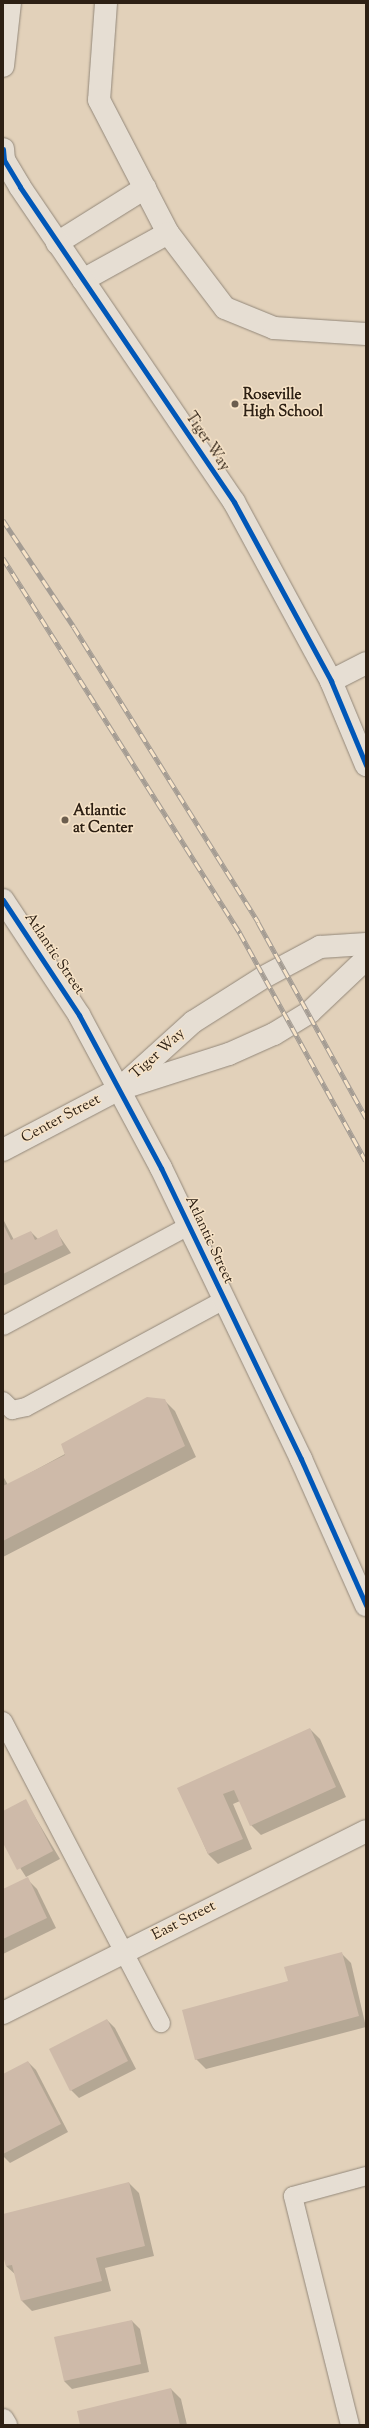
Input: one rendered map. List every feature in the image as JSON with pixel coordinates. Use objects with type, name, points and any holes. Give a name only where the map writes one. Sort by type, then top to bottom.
[{"type":"street","points":[[3,66],[10,3]]},
{"type":"street","points":[[106,3],[99,100],[168,233],[225,308],[274,328],[366,334]]},
{"type":"street","name":"Tiger Way","points":[[3,149],[4,160],[20,187],[234,502],[332,681],[366,765]]},
{"type":"street","points":[[58,243],[145,188]]},
{"type":"street","points":[[83,280],[168,233]]},
{"type":"street","points":[[332,681],[366,663]]},
{"type":"street","name":"Atlantic Street","points":[[3,900],[79,1015],[119,1089],[189,1226],[366,1606]]},
{"type":"street","name":"Tiger Way","points":[[119,1089],[193,1022],[264,977],[320,947],[366,944]]},
{"type":"street","name":"Tiger Way","points":[[119,1089],[222,1057],[274,1034],[310,1012],[366,958]]},
{"type":"street","name":"Center Street","points":[[3,1150],[119,1089]]},
{"type":"street","name":"East Street","points":[[3,2013],[366,1831]]},
{"type":"street","points":[[3,2420],[6,2425]]},
{"type":"lane","points":[[3,1326],[189,1226]]},
{"type":"lane","points":[[3,1401],[12,1410],[26,1407],[224,1300]]},
{"type":"lane","points":[[3,1721],[161,2023]]},
{"type":"lane","points":[[350,2425],[294,2196],[366,2176]]},
{"type":"building","points":[[3,1224],[11,1240],[31,1231],[35,1240],[57,1229],[63,1245],[3,1274]]},
{"type":"building","points":[[147,1397],[165,1399],[185,1446],[3,1541],[3,1486],[65,1455],[61,1444]]},
{"type":"building","points":[[310,1728],[336,1787],[250,1826],[234,1790],[223,1794],[243,1839],[208,1854],[177,1788]]},
{"type":"building","points":[[26,1799],[53,1851],[17,1870],[3,1843],[3,1811]]},
{"type":"building","points":[[28,1877],[47,1918],[3,1939],[3,1889]]},
{"type":"building","points":[[342,1952],[359,2016],[195,2060],[182,2010],[288,1981],[284,1967]]},
{"type":"building","points":[[107,2019],[128,2061],[70,2091],[49,2049]]},
{"type":"building","points":[[28,2061],[61,2124],[3,2154],[3,2074]]},
{"type":"building","points":[[129,2182],[145,2246],[96,2258],[102,2281],[21,2301],[12,2265],[6,2266],[3,2256],[3,2214]]},
{"type":"building","points":[[132,2320],[141,2364],[64,2381],[54,2337]]},
{"type":"building","points":[[171,2388],[180,2425],[80,2425],[77,2411]]},
{"type":"railway","points":[[3,520],[74,627],[258,922],[366,1118]]},
{"type":"railway","points":[[3,558],[240,933],[366,1161]]},
{"type":"cycle path","points":[[3,149],[4,160],[20,187],[234,502],[331,681],[366,765]]},
{"type":"cycle path","points":[[3,900],[79,1015],[161,1168],[301,1459],[366,1605]]},
{"type":"place","name":"Roseville High School","points":[[235,404]]},
{"type":"place","name":"Atlantic at Center","points":[[65,820]]}]
